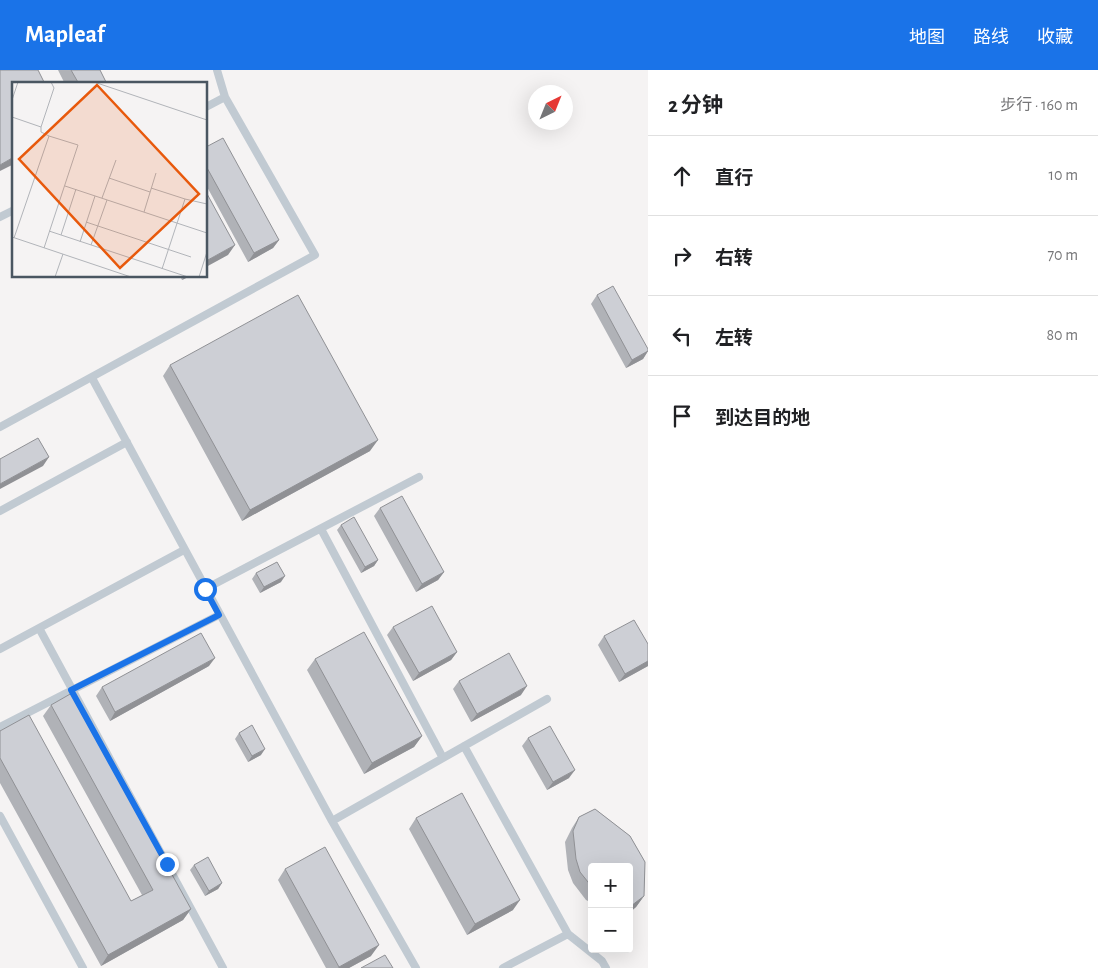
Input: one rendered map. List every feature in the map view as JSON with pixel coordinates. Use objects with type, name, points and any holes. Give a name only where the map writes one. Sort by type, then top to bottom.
[{"type":"lane","points":[[0,427],[315,255],[224,97],[217,70]]},
{"type":"lane","points":[[208,106],[224,97]]},
{"type":"lane","points":[[0,217],[12,211]]},
{"type":"lane","points":[[92,378],[332,821],[416,968]]},
{"type":"lane","points":[[0,511],[126,442]]},
{"type":"lane","points":[[205,589],[420,477]]},
{"type":"lane","points":[[321,529],[444,758]]},
{"type":"lane","points":[[0,649],[184,550]]},
{"type":"lane","points":[[0,727],[219,615]]},
{"type":"lane","points":[[38,628],[223,968]]},
{"type":"lane","points":[[332,821],[547,699]]},
{"type":"lane","points":[[464,746],[568,934],[602,961],[606,968]]},
{"type":"lane","points":[[0,816],[83,968]]},
{"type":"lane","points":[[503,968],[568,934]]},
{"type":"building","points":[[0,70],[38,70],[44,82],[12,82],[12,158],[0,165]]},
{"type":"building","points":[[71,70],[100,70],[106,82],[78,82]]},
{"type":"building","points":[[223,138],[279,240],[254,253],[208,170],[208,146]]},
{"type":"building","points":[[208,196],[235,245],[208,260]]},
{"type":"building","points":[[613,286],[648,349],[648,351],[632,360],[597,295]]},
{"type":"building","points":[[298,295],[378,440],[250,510],[170,365]]},
{"type":"building","points":[[38,438],[49,457],[0,484],[0,459]]},
{"type":"building","points":[[402,496],[444,572],[422,584],[380,508]]},
{"type":"building","points":[[354,517],[378,560],[365,567],[341,525]]},
{"type":"building","points":[[277,562],[285,576],[264,587],[256,573]]},
{"type":"building","points":[[432,606],[457,652],[419,673],[393,627]]},
{"type":"building","points":[[634,620],[648,644],[648,661],[625,674],[604,636]]},
{"type":"building","points":[[364,632],[422,736],[372,763],[315,659]]},
{"type":"building","points":[[201,633],[215,658],[115,712],[102,687]]},
{"type":"building","points":[[509,653],[527,686],[477,714],[459,681]]},
{"type":"building","points":[[72,693],[191,909],[108,955],[0,758],[0,731],[29,715],[131,901],[153,890],[51,705]]},
{"type":"building","points":[[252,725],[265,749],[252,756],[239,733]]},
{"type":"building","points":[[550,726],[575,770],[553,782],[528,738]]},
{"type":"building","points":[[462,793],[520,900],[475,924],[416,818]]},
{"type":"building","points":[[595,809],[630,836],[645,862],[644,896],[633,904],[633,863],[588,863],[588,882],[580,872],[576,859],[573,831],[579,817]]},
{"type":"building","points":[[325,847],[379,945],[339,967],[285,869]]},
{"type":"building","points":[[208,857],[222,883],[209,891],[194,865]]},
{"type":"building","points":[[385,955],[393,968],[361,968]]},
{"type":"route","points":[[167,864],[71,690],[219,615],[205,589]]}]
